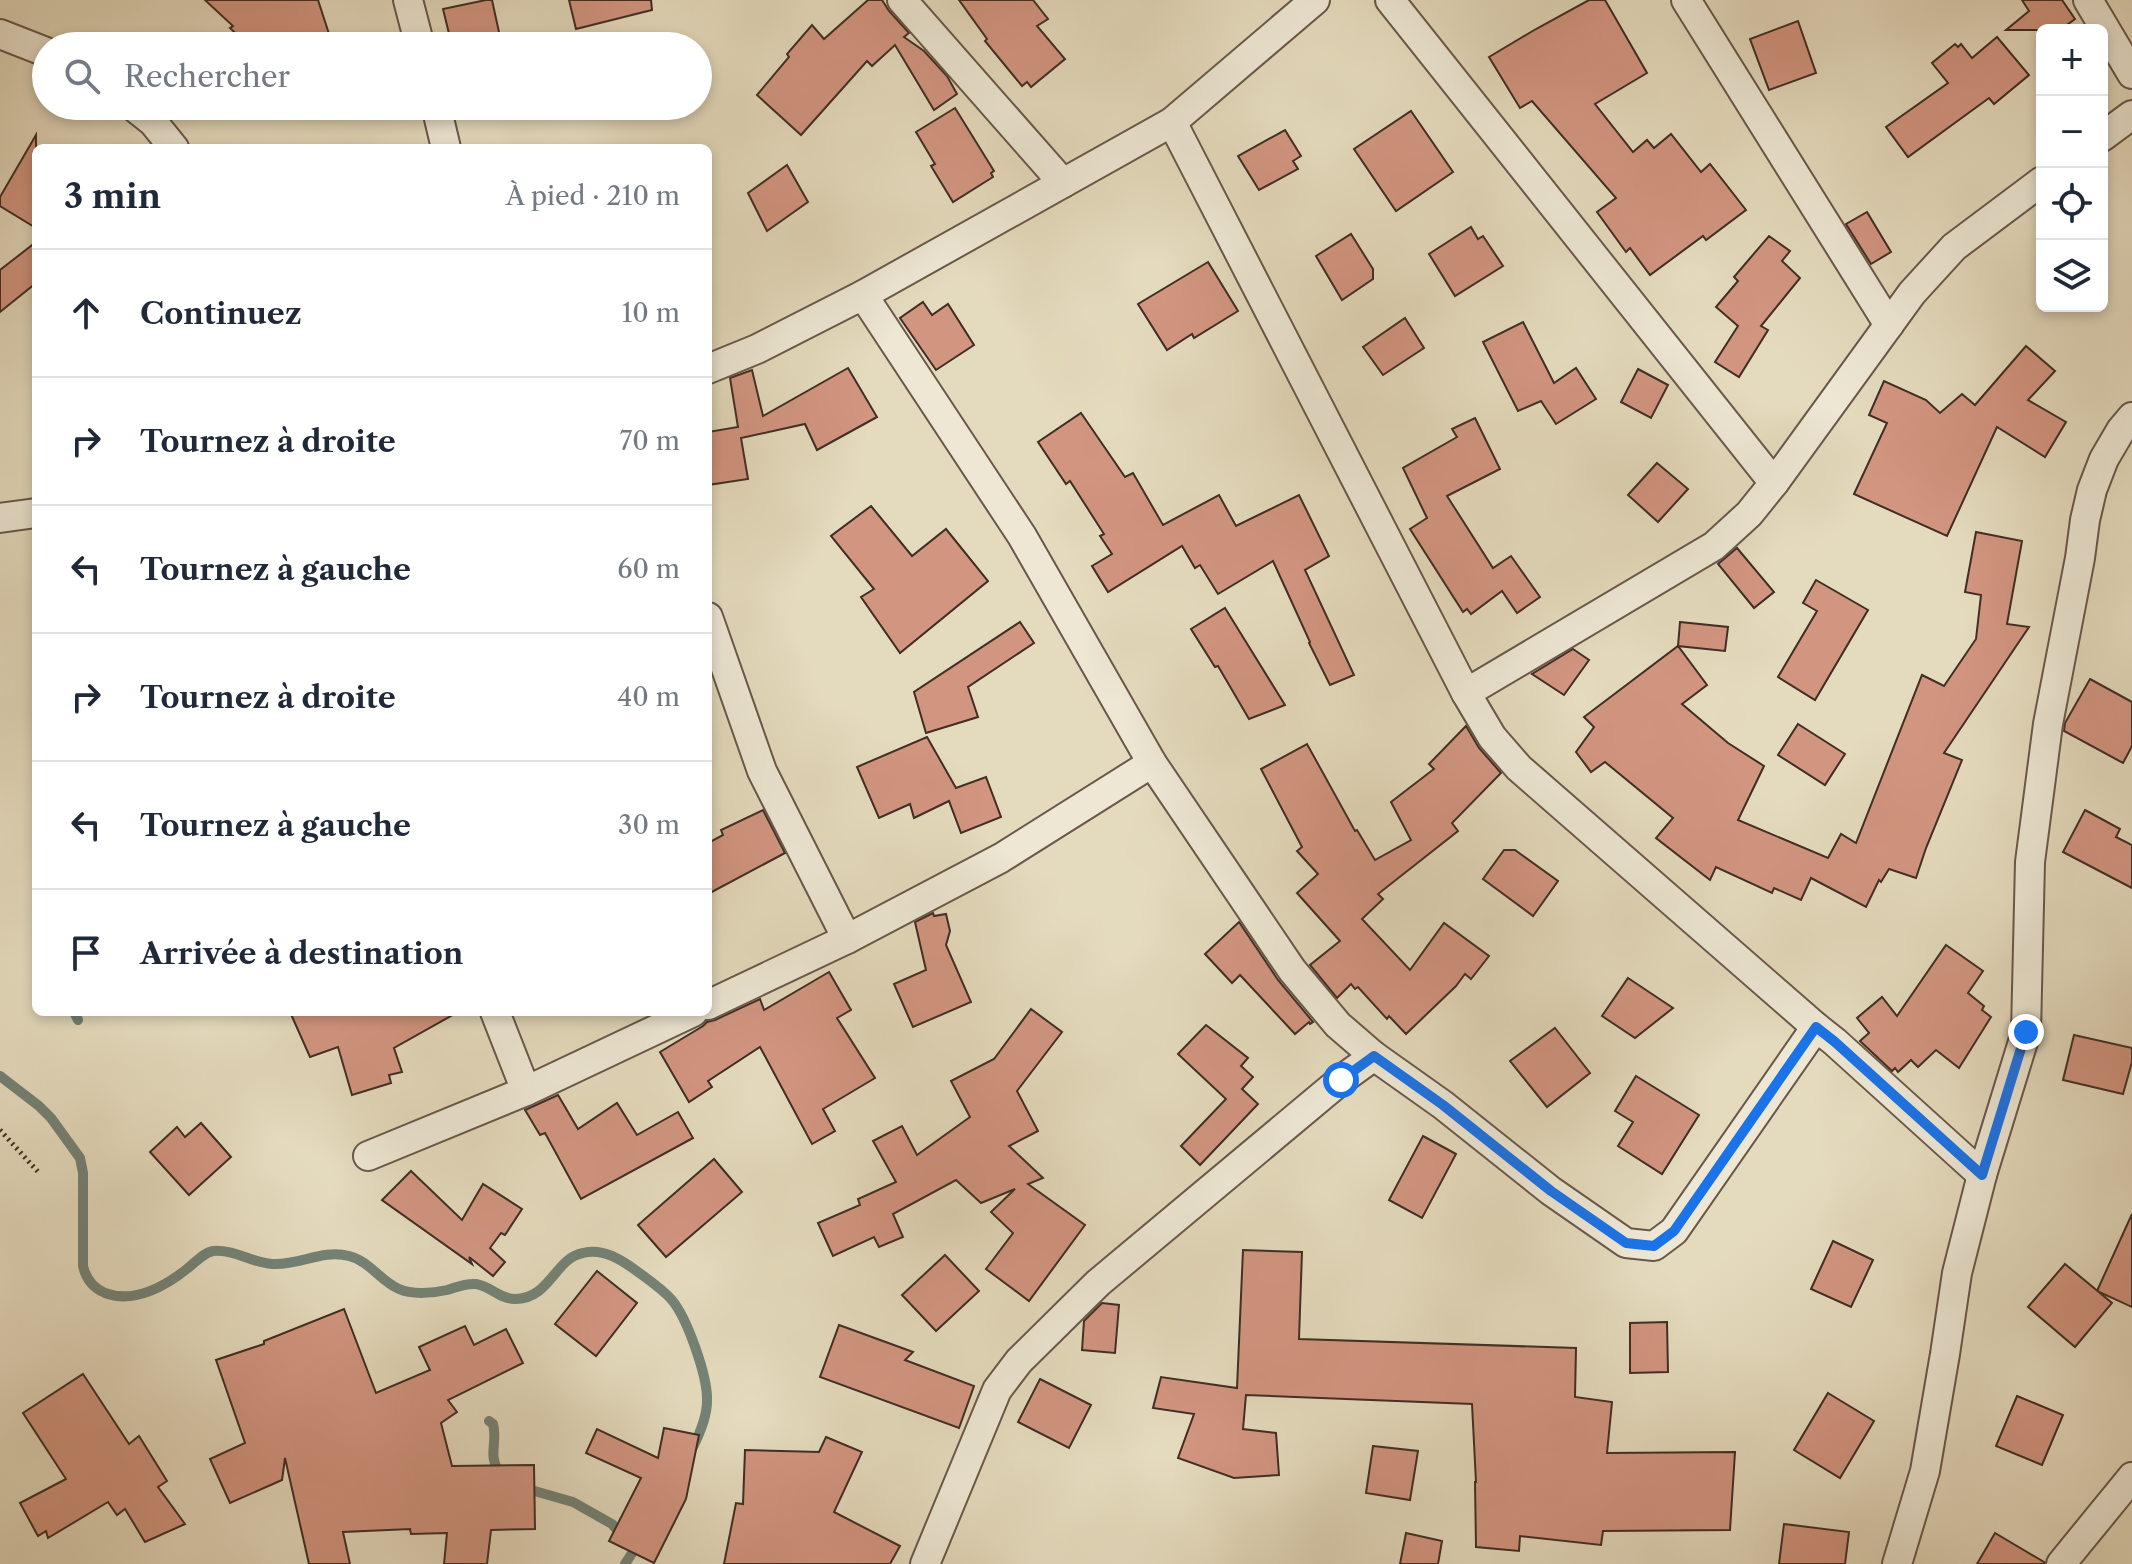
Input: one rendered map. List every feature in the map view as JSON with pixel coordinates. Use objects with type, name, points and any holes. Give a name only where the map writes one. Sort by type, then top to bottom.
[{"type":"street","points":[[408,0],[416,32]]},
{"type":"street","points":[[902,0],[1063,183]]},
{"type":"street","points":[[712,367],[757,349],[863,295],[1172,122],[1315,0]]},
{"type":"street","points":[[1390,0],[1774,483]]},
{"type":"street","points":[[1686,0],[1889,325]]},
{"type":"street","points":[[2088,0],[2132,74]]},
{"type":"street","points":[[0,34],[32,47]]},
{"type":"street","points":[[2108,133],[2132,115]]},
{"type":"street","points":[[150,120],[171,144]]},
{"type":"street","points":[[439,120],[445,144]]},
{"type":"street","points":[[1172,122],[1466,693],[1492,737],[1519,768],[1835,1042],[1982,1175]]},
{"type":"street","points":[[1466,693],[1714,546],[1749,514],[1774,483],[1919,284],[1954,247],[2036,186]]},
{"type":"street","points":[[863,295],[1022,536],[1152,763],[1292,970],[1338,1025],[1374,1056],[1443,1105],[1551,1191],[1626,1243],[1654,1246],[1674,1231],[1816,1027]]},
{"type":"street","points":[[1897,1564],[1925,1471],[1957,1273],[1982,1175],[2026,1032],[2030,862],[2048,724],[2085,520],[2104,459],[2132,417]]},
{"type":"street","points":[[0,518],[32,514]]},
{"type":"street","points":[[712,628],[762,771],[847,939]]},
{"type":"street","points":[[712,1003],[847,939],[1001,858],[1152,763]]},
{"type":"street","points":[[497,1016],[526,1091]]},
{"type":"street","points":[[368,1156],[526,1091],[685,1016]]},
{"type":"street","points":[[925,1564],[997,1390],[1019,1361],[1098,1283],[1341,1080],[1374,1056]]},
{"type":"street","points":[[2061,1564],[2132,1477]]},
{"type":"path","points":[[0,1130],[40,1174]]},
{"type":"building","points":[[205,0],[318,0],[328,32],[234,32],[230,28],[233,26]]},
{"type":"building","points":[[492,0],[499,32],[449,32],[443,9]]},
{"type":"building","points":[[569,0],[651,0],[652,10],[576,29]]},
{"type":"building","points":[[868,0],[882,0],[909,33],[904,37],[924,51],[947,76],[957,94],[934,110],[895,45],[872,66],[867,61],[801,135],[757,95],[812,25],[824,39]]},
{"type":"building","points":[[959,0],[1033,0],[1048,19],[1037,26],[1065,59],[1031,87],[1027,82],[1022,86],[985,41],[987,39]]},
{"type":"building","points":[[1589,0],[1605,0],[1647,73],[1595,104],[1633,152],[1647,140],[1654,148],[1671,134],[1701,172],[1710,164],[1746,210],[1706,240],[1703,236],[1650,275],[1630,248],[1626,252],[1597,212],[1616,198],[1532,101],[1520,108],[1489,57]]},
{"type":"building","points":[[2022,0],[2062,0],[2075,19],[2068,24],[2036,24],[2036,30],[2006,30],[2029,11]]},
{"type":"building","points":[[1798,21],[1816,73],[1769,90],[1750,39]]},
{"type":"building","points":[[1997,37],[2029,75],[1994,104],[1989,98],[1908,157],[1886,127],[1948,83],[1932,63],[1955,44],[1958,47],[1961,44],[1972,58]]},
{"type":"building","points":[[955,108],[994,171],[991,173],[993,177],[953,202],[931,166],[935,164],[916,132]]},
{"type":"building","points":[[1411,111],[1453,172],[1396,211],[1354,149]]},
{"type":"building","points":[[1285,130],[1301,156],[1293,161],[1298,169],[1259,190],[1238,156]]},
{"type":"building","points":[[36,135],[36,144],[32,144],[32,226],[0,206],[0,197]]},
{"type":"building","points":[[787,165],[808,202],[767,231],[748,193]]},
{"type":"building","points":[[1867,212],[1891,252],[1871,264],[1846,224]]},
{"type":"building","points":[[1471,227],[1478,239],[1483,236],[1503,266],[1455,296],[1429,254]]},
{"type":"building","points":[[1351,234],[1373,269],[1373,279],[1342,300],[1316,256]]},
{"type":"building","points":[[1769,236],[1790,251],[1782,261],[1800,278],[1761,326],[1768,330],[1739,377],[1715,362],[1738,326],[1716,307],[1738,281],[1734,277]]},
{"type":"building","points":[[32,245],[32,286],[0,312],[0,270]]},
{"type":"building","points":[[1208,262],[1238,311],[1194,338],[1192,334],[1167,350],[1138,304]]},
{"type":"building","points":[[923,302],[932,315],[948,304],[974,345],[936,370],[900,318]]},
{"type":"building","points":[[1405,318],[1424,348],[1383,375],[1363,347]]},
{"type":"building","points":[[1523,322],[1554,383],[1576,368],[1596,399],[1556,424],[1541,401],[1518,411],[1483,342]]},
{"type":"building","points":[[2026,346],[2055,371],[2028,400],[2066,422],[2045,457],[1997,427],[1947,536],[1854,494],[1887,423],[1869,415],[1884,381],[1926,400],[1940,413],[1962,394],[1975,405]]},
{"type":"building","points":[[848,368],[877,417],[817,450],[805,424],[741,438],[748,479],[712,484],[712,431],[738,427],[730,378],[752,370],[763,416]]},
{"type":"building","points":[[1638,369],[1668,385],[1651,418],[1621,402]]},
{"type":"building","points":[[1081,413],[1125,477],[1133,473],[1163,525],[1219,495],[1236,526],[1299,495],[1329,556],[1305,570],[1354,675],[1330,685],[1273,561],[1218,594],[1200,565],[1195,568],[1182,546],[1108,592],[1092,566],[1112,554],[1100,536],[1104,534],[1070,481],[1066,484],[1038,442]]},
{"type":"building","points":[[1475,418],[1500,469],[1447,496],[1493,568],[1511,556],[1540,597],[1517,613],[1502,591],[1471,614],[1467,609],[1463,612],[1410,529],[1427,518],[1403,468],[1457,437],[1452,429]]},
{"type":"building","points":[[1657,463],[1688,489],[1658,522],[1628,495]]},
{"type":"building","points":[[871,506],[912,556],[946,529],[988,581],[900,653],[861,597],[874,589],[831,536]]},
{"type":"building","points":[[1976,532],[2022,541],[2007,624],[2029,627],[1944,753],[1962,760],[1916,878],[1889,869],[1881,882],[1879,880],[1866,907],[1811,878],[1801,900],[1774,888],[1772,893],[1716,867],[1710,880],[1656,838],[1673,818],[1605,762],[1591,772],[1576,752],[1594,727],[1584,717],[1678,646],[1707,685],[1682,704],[1728,743],[1764,766],[1738,820],[1828,858],[1841,834],[1856,843],[1922,675],[1944,686],[1976,639],[1981,595],[1965,592]]},
{"type":"building","points":[[1737,548],[1774,592],[1754,608],[1718,564]]},
{"type":"building","points":[[1816,580],[1868,610],[1815,700],[1778,677],[1817,611],[1803,603]]},
{"type":"building","points":[[1225,608],[1285,705],[1249,719],[1218,666],[1215,667],[1191,629]]},
{"type":"building","points":[[1020,622],[1034,643],[968,687],[978,717],[926,733],[914,692]]},
{"type":"building","points":[[1680,622],[1728,627],[1725,651],[1678,646]]},
{"type":"building","points":[[1573,649],[1589,660],[1564,695],[1532,674]]},
{"type":"building","points":[[2090,679],[2132,702],[2132,746],[2123,763],[2064,731],[2065,723]]},
{"type":"building","points":[[1798,724],[1845,754],[1825,785],[1778,755]]},
{"type":"building","points":[[1466,726],[1479,748],[1501,773],[1452,823],[1458,831],[1378,894],[1383,899],[1362,919],[1410,970],[1444,923],[1489,956],[1471,979],[1465,974],[1406,1034],[1389,1016],[1387,1019],[1358,987],[1355,989],[1351,984],[1337,998],[1310,965],[1340,941],[1297,893],[1318,874],[1297,851],[1302,847],[1261,769],[1307,744],[1355,831],[1375,860],[1411,840],[1391,802],[1434,769],[1429,764]]},
{"type":"building","points":[[927,737],[956,788],[986,777],[1001,817],[961,833],[949,801],[914,818],[910,804],[879,818],[857,767]]},
{"type":"building","points":[[763,810],[785,853],[712,892],[712,841],[723,835],[721,830]]},
{"type":"building","points":[[2085,810],[2120,829],[2116,837],[2132,845],[2132,888],[2063,852]]},
{"type":"building","points":[[1504,850],[1515,850],[1558,881],[1533,916],[1483,879]]},
{"type":"building","points":[[933,913],[934,916],[946,914],[950,931],[946,945],[971,1002],[913,1027],[894,984],[926,970],[915,922]]},
{"type":"building","points":[[1239,922],[1278,980],[1313,1022],[1295,1034],[1240,975],[1232,983],[1205,954]]},
{"type":"building","points":[[1946,945],[1983,971],[1968,993],[1984,1006],[1982,1010],[1991,1017],[1959,1068],[1936,1050],[1918,1067],[1911,1060],[1898,1072],[1895,1068],[1892,1071],[1860,1041],[1869,1033],[1857,1018],[1882,997],[1897,1016]]},
{"type":"building","points":[[829,972],[851,1010],[837,1018],[875,1078],[823,1109],[835,1131],[812,1144],[760,1047],[708,1081],[712,1087],[689,1102],[660,1052],[707,1022],[760,999],[764,1010]]},
{"type":"building","points":[[1628,978],[1673,1008],[1635,1038],[1602,1016]]},
{"type":"building","points":[[1031,1009],[1062,1032],[1017,1091],[1038,1131],[1009,1146],[1043,1178],[1028,1184],[1085,1225],[1029,1301],[986,1269],[1013,1233],[991,1212],[1015,1189],[981,1203],[956,1180],[893,1214],[903,1237],[879,1247],[874,1237],[833,1256],[818,1223],[860,1205],[858,1199],[896,1182],[873,1141],[902,1126],[917,1155],[970,1117],[951,1081],[994,1059]]},
{"type":"building","points":[[292,1016],[451,1016],[394,1048],[402,1072],[389,1075],[391,1083],[352,1095],[338,1047],[310,1057]]},
{"type":"building","points":[[1206,1025],[1248,1058],[1241,1066],[1253,1077],[1242,1089],[1258,1104],[1200,1165],[1181,1146],[1226,1099],[1178,1054]]},
{"type":"building","points":[[1555,1028],[1590,1073],[1547,1107],[1510,1061]]},
{"type":"building","points":[[2074,1035],[2132,1048],[2132,1062],[2123,1094],[2063,1080]]},
{"type":"building","points":[[1636,1076],[1699,1115],[1662,1174],[1618,1146],[1633,1122],[1615,1111]]},
{"type":"building","points":[[558,1095],[578,1129],[617,1103],[637,1135],[678,1112],[693,1138],[581,1199],[545,1133],[540,1135],[525,1110]]},
{"type":"building","points":[[201,1123],[231,1157],[189,1195],[150,1152],[177,1127],[185,1137]]},
{"type":"building","points":[[1423,1136],[1456,1154],[1422,1218],[1389,1200]]},
{"type":"building","points":[[714,1159],[742,1192],[666,1257],[638,1225]]},
{"type":"building","points":[[411,1171],[462,1220],[483,1184],[522,1209],[505,1235],[501,1233],[490,1248],[505,1262],[493,1276],[382,1200]]},
{"type":"building","points":[[2132,1214],[2132,1307],[2097,1291]]},
{"type":"building","points":[[1833,1241],[1873,1260],[1851,1307],[1811,1289]]},
{"type":"building","points":[[1243,1250],[1302,1252],[1299,1339],[1576,1348],[1575,1397],[1612,1402],[1607,1453],[1735,1452],[1730,1530],[1603,1531],[1601,1545],[1520,1536],[1519,1551],[1476,1547],[1472,1404],[1246,1395],[1243,1429],[1276,1433],[1279,1475],[1234,1478],[1178,1458],[1194,1414],[1153,1408],[1161,1377],[1237,1388]]},
{"type":"building","points":[[945,1255],[979,1291],[936,1331],[902,1295]]},
{"type":"building","points":[[2065,1264],[2112,1303],[2075,1347],[2028,1307]]},
{"type":"building","points":[[597,1271],[637,1303],[596,1356],[555,1324]]},
{"type":"building","points":[[1102,1303],[1119,1305],[1115,1353],[1082,1350],[1084,1321]]},
{"type":"building","points":[[344,1309],[376,1393],[430,1370],[419,1347],[465,1326],[474,1345],[506,1329],[523,1363],[448,1400],[457,1412],[441,1423],[452,1466],[534,1465],[535,1529],[491,1530],[487,1564],[444,1564],[447,1533],[411,1534],[410,1529],[343,1532],[350,1564],[309,1564],[285,1458],[282,1480],[230,1503],[210,1459],[245,1443],[216,1360],[264,1344],[264,1341]]},
{"type":"building","points":[[1667,1322],[1668,1372],[1630,1373],[1630,1323]]},
{"type":"building","points":[[839,1325],[913,1352],[905,1360],[974,1386],[959,1428],[820,1377]]},
{"type":"building","points":[[83,1374],[129,1444],[139,1436],[167,1481],[158,1487],[185,1524],[145,1542],[125,1509],[117,1515],[108,1502],[48,1538],[46,1531],[38,1536],[20,1503],[66,1479],[23,1413]]},
{"type":"building","points":[[1040,1379],[1091,1405],[1069,1448],[1018,1422]]},
{"type":"building","points":[[1828,1393],[1874,1421],[1840,1478],[1794,1450]]},
{"type":"building","points":[[2017,1396],[2063,1415],[2042,1465],[1996,1446]]},
{"type":"building","points":[[664,1428],[699,1435],[686,1499],[654,1563],[609,1541],[641,1478],[586,1453],[597,1429],[658,1458]]},
{"type":"building","points":[[826,1437],[862,1452],[834,1512],[900,1546],[890,1564],[724,1564],[736,1503],[743,1504],[745,1450],[819,1452]]},
{"type":"building","points":[[1373,1446],[1418,1451],[1410,1500],[1366,1493]]},
{"type":"building","points":[[1784,1524],[1849,1532],[1845,1564],[1779,1564]]},
{"type":"building","points":[[1406,1533],[1442,1541],[1438,1564],[1400,1564]]},
{"type":"building","points":[[1995,1533],[2044,1562],[2044,1564],[1977,1564]]},
{"type":"waterway","points":[[76,1016],[78,1020]]},
{"type":"waterway","points":[[0,1076],[51,1118],[80,1158],[83,1173],[83,1266],[91,1282],[101,1291],[116,1296],[138,1295],[170,1281],[206,1254],[220,1251],[272,1264],[339,1254],[363,1262],[404,1291],[430,1293],[476,1284],[515,1299],[536,1293],[573,1256],[598,1252],[626,1263],[660,1288],[684,1319],[706,1390],[707,1407],[693,1447]]},
{"type":"waterway","points":[[489,1421],[493,1424],[493,1455],[500,1474]]},
{"type":"waterway","points":[[524,1488],[573,1502],[612,1524],[623,1536]]},
{"type":"waterway","points":[[625,1564],[640,1541]]},
{"type":"route","points":[[1341,1080],[1374,1056],[1443,1105],[1551,1191],[1626,1243],[1654,1246],[1674,1231],[1816,1027],[1982,1175],[2026,1032]]}]
